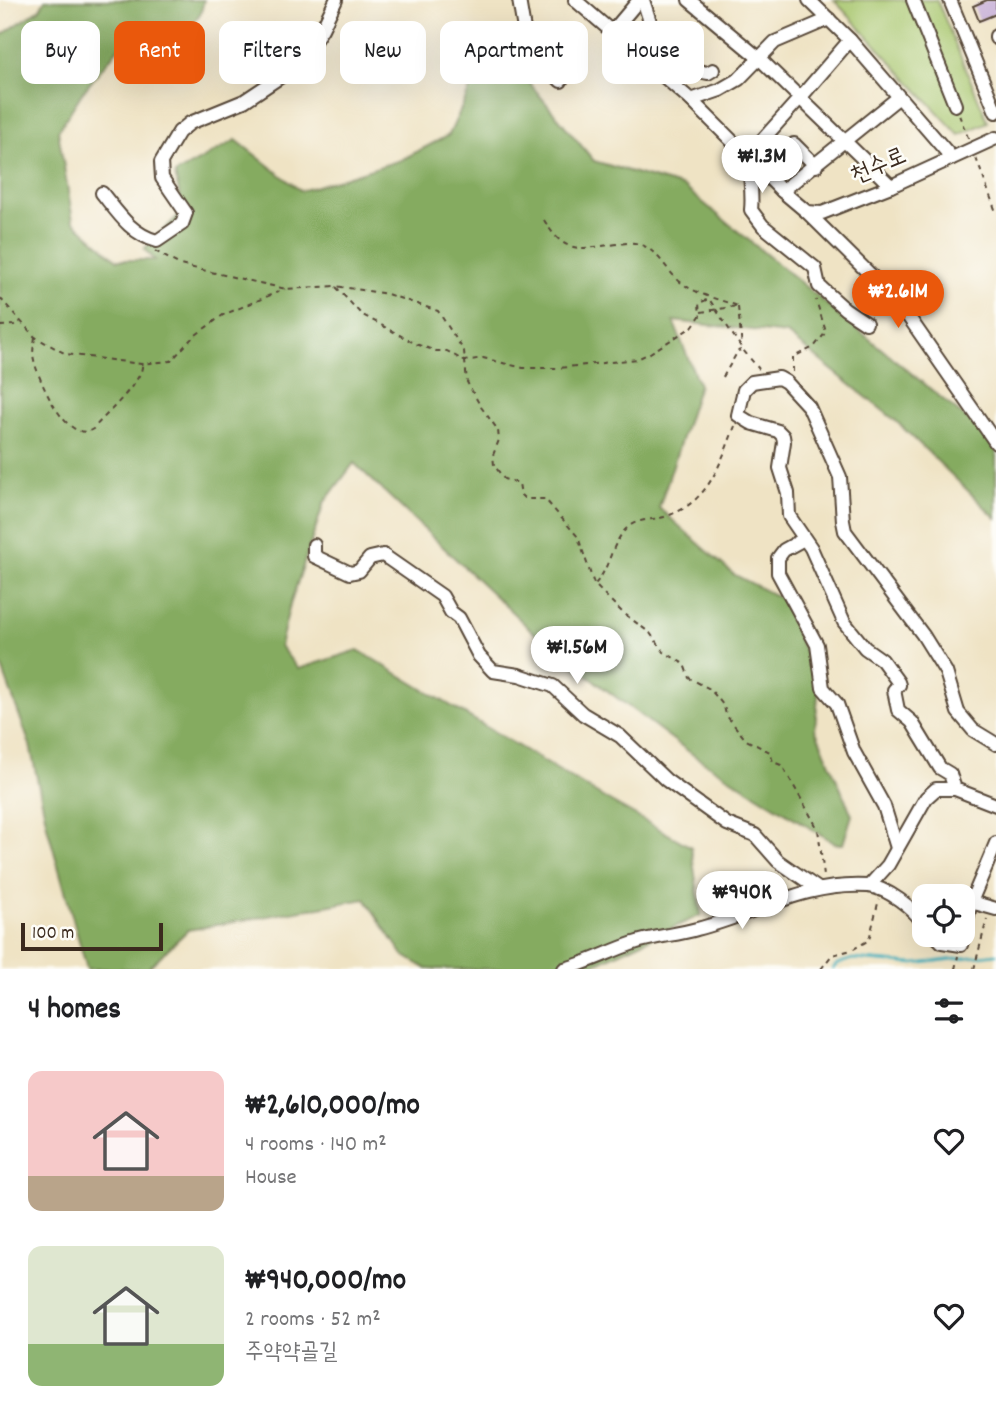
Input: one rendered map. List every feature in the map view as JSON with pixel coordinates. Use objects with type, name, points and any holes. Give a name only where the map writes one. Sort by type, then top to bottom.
[{"type":"street","points":[[102,193],[129,226],[142,237],[157,242],[182,223],[186,216],[184,208],[162,178],[161,162],[172,142],[190,123],[244,100],[298,65],[323,29],[336,0]]},
{"type":"street","points":[[519,0],[523,21]]},
{"type":"street","points":[[575,0],[602,23]]},
{"type":"street","points":[[622,21],[641,0]]},
{"type":"street","points":[[641,0],[647,21]]},
{"type":"street","points":[[689,0],[760,58],[891,186]]},
{"type":"street","points":[[809,0],[850,40],[951,158]]},
{"type":"street","points":[[913,0],[955,105]]},
{"type":"street","points":[[950,0],[996,112]]},
{"type":"street","points":[[691,100],[720,90],[738,79],[775,43],[830,19]]},
{"type":"street","points":[[850,40],[749,158],[749,181],[753,197],[751,209],[763,226],[815,268],[819,286],[866,323]]},
{"type":"street","points":[[704,73],[713,70]]},
{"type":"street","points":[[674,84],[900,303],[996,443]]},
{"type":"street","points":[[782,191],[899,97]]},
{"type":"street","name":"천수로","points":[[807,212],[822,212],[891,186],[996,138]]},
{"type":"street","points":[[794,144],[816,166]]},
{"type":"street","points":[[955,789],[950,774],[940,768],[912,722],[898,710],[894,690],[899,685],[888,667],[865,648],[844,622],[811,548],[789,516],[789,493],[780,468],[783,436],[778,431],[751,423],[738,415],[744,390],[752,382],[779,378],[809,407],[840,477],[845,531],[923,635],[946,672],[958,712],[973,730],[996,744]]},
{"type":"street","points":[[804,539],[784,550],[778,558],[778,573],[817,645],[823,688],[837,704],[854,752],[884,806],[897,848]]},
{"type":"street","points":[[314,545],[314,556],[350,573],[359,571],[370,558],[383,555],[442,596],[451,612],[459,618],[479,656],[493,671],[519,675],[553,686],[583,714],[620,736],[666,780],[727,824],[755,835],[778,861],[820,888]]},
{"type":"street","points":[[875,888],[926,798],[936,789],[955,789],[996,805]]},
{"type":"street","points":[[975,893],[996,843]]},
{"type":"street","points":[[564,969],[578,966],[636,942],[699,929],[820,888],[875,888],[912,911]]},
{"type":"street","points":[[975,903],[996,909]]},
{"type":"path","points":[[544,220],[556,239],[569,246],[630,243],[642,245],[658,256],[682,284],[738,306]]},
{"type":"path","points":[[157,242],[157,254],[180,265],[286,289],[335,286],[377,292],[438,312],[464,351],[467,382],[498,430],[499,440],[493,455],[494,465],[504,478],[519,483],[521,495],[525,499],[545,499],[551,503],[578,537],[594,584],[622,612],[639,624],[664,652],[684,664],[689,678],[710,689],[746,740],[769,752],[773,762],[781,765],[818,829],[820,888]]},
{"type":"path","points":[[335,286],[360,314],[416,344],[436,351],[447,351],[464,360],[483,358],[513,367],[543,369],[637,359],[650,354],[692,327],[699,320],[699,303],[709,299],[743,350],[767,379]]},
{"type":"path","points":[[793,377],[793,357],[814,347],[826,332],[816,300],[819,286]]},
{"type":"path","points":[[0,298],[35,337],[74,357],[141,364],[171,361],[193,337],[223,315],[286,289]]},
{"type":"path","points":[[700,312],[738,306]]},
{"type":"path","points":[[738,306],[743,350]]},
{"type":"path","points":[[0,326],[14,325],[21,321]]},
{"type":"path","points":[[35,337],[33,358],[53,403],[67,424],[81,432],[86,433],[93,429],[137,380],[143,371],[141,364]]},
{"type":"path","points":[[723,377],[738,351],[743,350]]},
{"type":"path","points":[[594,584],[602,575],[614,545],[628,526],[669,515],[702,495],[722,458],[738,415]]},
{"type":"path","points":[[821,969],[832,955],[852,950],[869,940],[875,888]]},
{"type":"path","points":[[974,969],[984,928]]},
{"type":"path","points":[[955,969],[960,950]]},
{"type":"green space","points":[[45,0],[204,0],[195,21],[114,21],[114,53],[100,71],[100,21],[22,21],[40,9]]},
{"type":"green space","points":[[834,0],[937,0],[988,122],[959,135]]},
{"type":"green space","points":[[21,22],[21,84],[89,84],[58,131],[73,221],[117,260],[155,260],[144,249],[183,211],[175,174],[236,140],[301,191],[401,160],[449,135],[472,84],[530,84],[594,161],[684,187],[984,433],[996,451],[996,518],[896,421],[787,334],[673,321],[699,385],[659,508],[733,574],[782,599],[819,685],[815,729],[852,815],[843,844],[836,844],[696,757],[549,647],[354,463],[324,503],[289,608],[280,646],[298,669],[358,650],[691,847],[701,915],[595,964],[549,969],[427,969],[403,955],[365,899],[188,930],[150,969],[87,969],[48,830],[30,745],[0,662],[0,36]]},
{"type":"building","points":[[987,0],[996,0],[996,14],[979,21],[973,6]]},
{"type":"waterway","points":[[833,969],[837,964],[853,959],[914,964],[996,954]]}]
